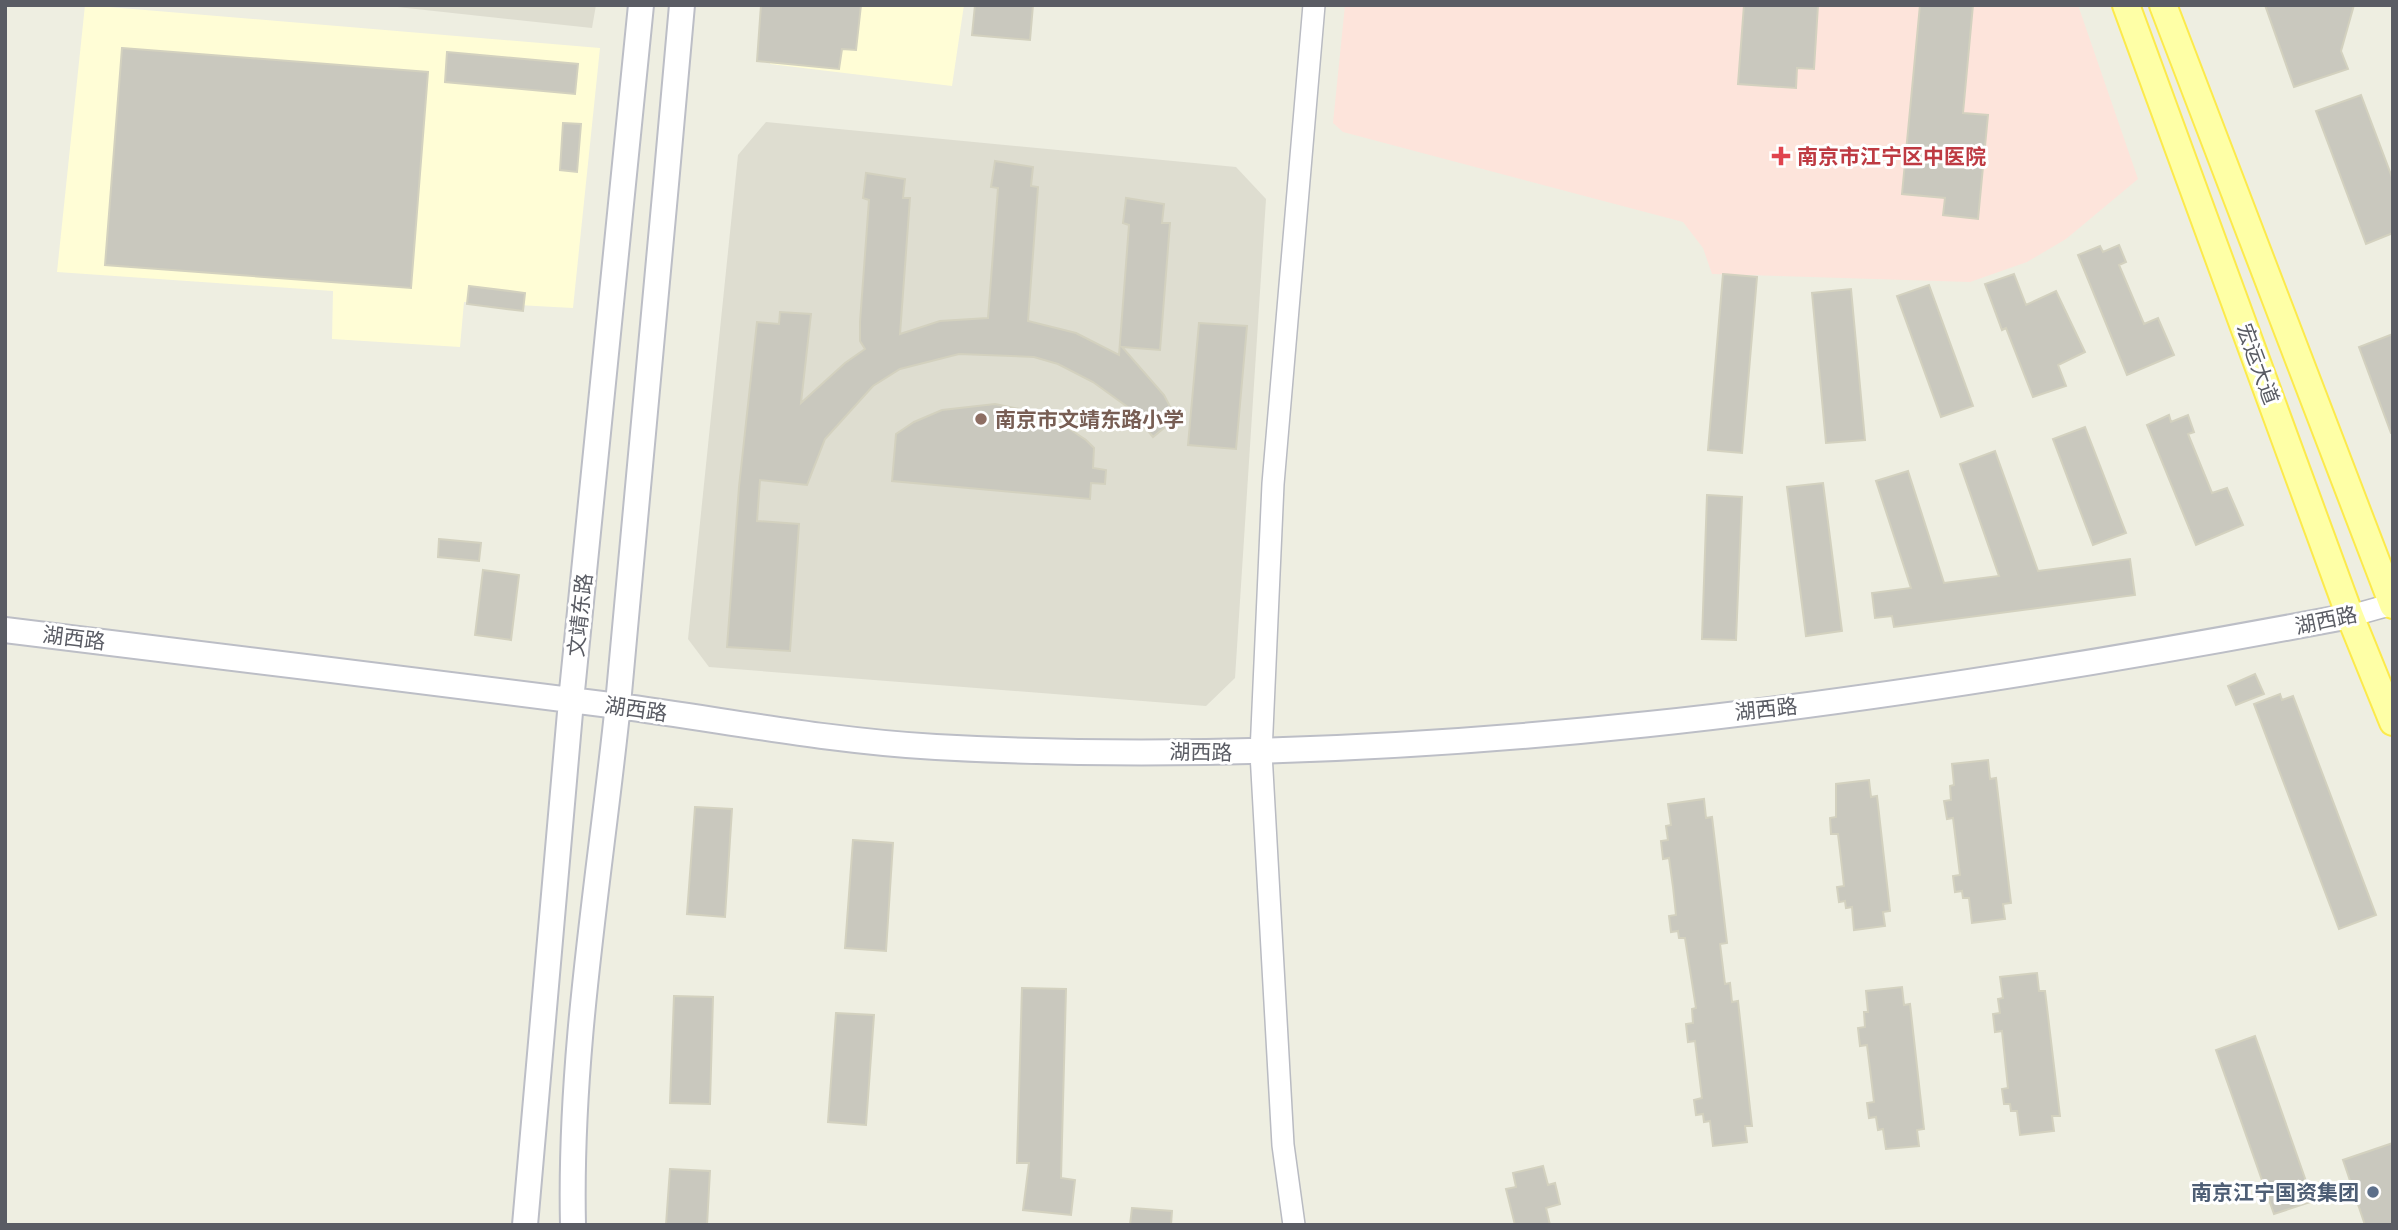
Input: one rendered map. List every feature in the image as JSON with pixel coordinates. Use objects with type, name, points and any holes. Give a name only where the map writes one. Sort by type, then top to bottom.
[{"type":"main road","name":"文靖东路","points":[[525,1225],[572,701],[641,5]]},
{"type":"main road","points":[[573,1225],[571,1165],[589,934],[617,706],[682,5]]},
{"type":"main road","name":"宏运大道","points":[[2126,5],[2350,617],[2393,722]]},
{"type":"main road","name":"宏运大道","points":[[2162,5],[2393,604]]},
{"type":"main road","name":"湖西路","points":[[5,630],[617,706],[826,737],[935,747],[1261,753],[1457,744],[1899,694],[2120,660],[2350,617]]},
{"type":"street","points":[[1294,1225],[1283,1145],[1261,753],[1273,484],[1314,5]]},
{"type":"street","name":"湖西路","points":[[2350,617],[2393,604]]},
{"type":"shaded area","points":[[85,5],[600,48],[573,308],[464,302],[460,347],[332,339],[333,291],[57,272]]},
{"type":"shaded area","points":[[379,5],[596,5],[592,28]]},
{"type":"shaded area","points":[[772,5],[964,5],[952,86],[770,64]]},
{"type":"shaded area","name":"南京市江宁区中医院","points":[[1345,5],[2078,5],[2138,179],[2066,239],[2027,262],[1970,282],[1712,274],[1703,248],[1683,222],[1343,132],[1333,123]]},
{"type":"shaded area","name":"南京市文靖东路小学","points":[[766,122],[1236,167],[1266,199],[1235,678],[1206,706],[709,667],[688,639],[738,155]]},
{"type":"building","points":[[761,5],[861,5],[856,50],[842,49],[839,69],[757,61]]},
{"type":"building","points":[[975,5],[1033,5],[1030,40],[972,35]]},
{"type":"building","points":[[1744,5],[1818,5],[1814,69],[1797,68],[1796,88],[1738,84]]},
{"type":"building","points":[[1920,5],[1973,5],[1963,113],[1988,115],[1978,219],[1943,215],[1945,198],[1902,194]]},
{"type":"building","points":[[2265,5],[2354,5],[2341,51],[2348,69],[2294,87]]},
{"type":"building","points":[[122,48],[428,72],[411,288],[105,265]]},
{"type":"building","points":[[447,52],[578,64],[575,94],[445,82]]},
{"type":"building","points":[[2361,95],[2393,180],[2393,233],[2366,244],[2316,111]]},
{"type":"building","points":[[563,123],[581,124],[577,172],[560,170]]},
{"type":"building","points":[[995,161],[1033,167],[1031,186],[1038,187],[1028,321],[1076,333],[1119,355],[1129,225],[1123,223],[1126,198],[1164,204],[1162,223],[1170,223],[1160,350],[1122,347],[1164,395],[1176,418],[1153,437],[1129,408],[1093,382],[1058,364],[1034,357],[959,354],[900,369],[873,386],[825,439],[807,485],[760,480],[757,521],[799,524],[790,651],[727,647],[739,487],[757,322],[779,324],[780,312],[811,314],[801,403],[845,363],[865,349],[860,341],[860,322],[869,200],[863,198],[866,173],[905,179],[903,198],[910,198],[900,334],[940,321],[988,318],[998,188],[991,187]]},
{"type":"building","points":[[2119,245],[2126,262],[2119,265],[2144,324],[2158,318],[2174,355],[2127,375],[2078,255],[2100,246],[2103,252]]},
{"type":"building","points":[[1723,274],[1757,277],[1742,453],[1708,450]]},
{"type":"building","points":[[2014,274],[2026,305],[2056,291],[2085,352],[2058,365],[2066,386],[2033,397],[2006,328],[2002,330],[1985,284]]},
{"type":"building","points":[[1929,285],[1973,406],[1941,417],[1897,296]]},
{"type":"building","points":[[469,286],[525,293],[523,311],[467,304]]},
{"type":"building","points":[[1851,289],[1865,440],[1826,443],[1812,293]]},
{"type":"building","points":[[1199,323],[1247,326],[1236,449],[1188,445]]},
{"type":"building","points":[[2393,334],[2393,433],[2391,433],[2359,347]]},
{"type":"building","points":[[995,404],[1039,413],[1086,440],[1094,448],[1093,468],[1106,470],[1105,484],[1091,483],[1090,499],[892,481],[896,434],[914,422],[942,410]]},
{"type":"building","points":[[2169,415],[2171,422],[2188,415],[2194,432],[2188,434],[2212,493],[2227,488],[2243,525],[2196,545],[2147,425]]},
{"type":"building","points":[[2085,427],[2126,533],[2093,545],[2053,439]]},
{"type":"building","points":[[1995,451],[2038,571],[2130,559],[2135,595],[1894,627],[1892,616],[1875,618],[1872,593],[1911,588],[1876,481],[1908,471],[1944,583],[1999,576],[1960,464]]},
{"type":"building","points":[[1823,483],[1842,631],[1806,636],[1787,487]]},
{"type":"building","points":[[1707,495],[1742,497],[1736,640],[1702,639]]},
{"type":"building","points":[[439,539],[481,543],[479,561],[438,557]]},
{"type":"building","points":[[483,570],[519,575],[511,640],[475,635]]},
{"type":"building","points":[[2255,674],[2264,694],[2236,705],[2228,686]]},
{"type":"building","points":[[2280,694],[2282,700],[2293,696],[2376,915],[2339,929],[2254,704]]},
{"type":"building","points":[[1988,760],[1990,779],[1996,778],[2011,903],[2003,904],[2005,919],[1972,923],[1969,898],[1963,898],[1962,891],[1955,892],[1953,876],[1960,875],[1953,818],[1947,819],[1944,801],[1951,800],[1950,786],[1954,785],[1952,764]]},
{"type":"building","points":[[1869,780],[1871,797],[1877,796],[1890,911],[1883,912],[1885,926],[1854,930],[1852,907],[1846,908],[1845,901],[1839,902],[1837,887],[1844,886],[1838,834],[1831,834],[1830,818],[1836,817],[1836,784]]},
{"type":"building","points":[[1704,799],[1706,818],[1712,817],[1727,943],[1720,944],[1725,984],[1730,983],[1732,1002],[1738,1001],[1752,1126],[1745,1126],[1747,1142],[1713,1146],[1710,1121],[1704,1122],[1703,1114],[1696,1115],[1694,1100],[1702,1098],[1695,1041],[1688,1042],[1686,1024],[1693,1023],[1692,1009],[1696,1008],[1685,938],[1679,938],[1678,931],[1671,932],[1669,916],[1676,915],[1673,887],[1669,858],[1663,859],[1661,841],[1668,840],[1666,826],[1671,825],[1668,804]]},
{"type":"building","points":[[695,807],[732,809],[725,917],[687,914]]},
{"type":"building","points":[[853,840],[893,843],[886,951],[845,948]]},
{"type":"building","points":[[2037,973],[2039,991],[2045,991],[2060,1116],[2052,1116],[2054,1131],[2020,1135],[2017,1111],[2011,1111],[2010,1104],[2004,1104],[2002,1089],[2008,1088],[2002,1031],[1995,1032],[1993,1014],[2000,1013],[1998,999],[2003,998],[2000,977]]},
{"type":"building","points":[[1902,987],[1904,1005],[1910,1004],[1924,1129],[1917,1130],[1919,1146],[1886,1149],[1883,1129],[1878,1130],[1876,1117],[1869,1118],[1867,1103],[1874,1102],[1870,1069],[1867,1045],[1860,1046],[1858,1028],[1865,1027],[1864,1012],[1868,1012],[1866,991]]},
{"type":"building","points":[[1022,988],[1066,989],[1061,1178],[1075,1180],[1071,1215],[1023,1210],[1029,1163],[1017,1163]]},
{"type":"building","points":[[674,996],[713,997],[710,1104],[670,1103]]},
{"type":"building","points":[[836,1013],[874,1015],[866,1125],[828,1122]]},
{"type":"building","points":[[2255,1036],[2313,1201],[2274,1214],[2216,1050]]},
{"type":"building","name":"南京江宁国资集团","points":[[2393,1143],[2393,1225],[2365,1225],[2343,1160]]},
{"type":"building","points":[[1543,1166],[1548,1185],[1555,1183],[1560,1204],[1546,1208],[1550,1225],[1515,1225],[1506,1189],[1516,1187],[1513,1173]]},
{"type":"building","points":[[670,1169],[710,1171],[707,1225],[666,1225]]},
{"type":"building","points":[[1132,1208],[1172,1211],[1171,1225],[1130,1225]]},
{"type":"place","name":"南京市江宁区中医院","points":[[1781,156]]},
{"type":"place","name":"南京市文靖东路小学","points":[[981,419]]},
{"type":"place","name":"南京江宁国资集团","points":[[2373,1192]]}]
